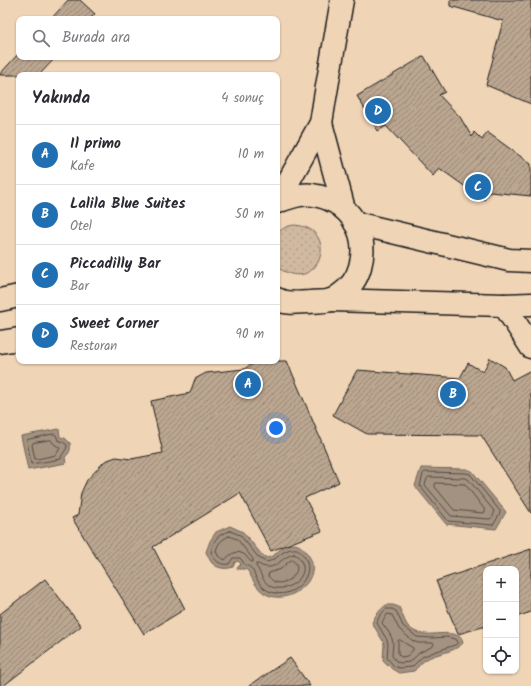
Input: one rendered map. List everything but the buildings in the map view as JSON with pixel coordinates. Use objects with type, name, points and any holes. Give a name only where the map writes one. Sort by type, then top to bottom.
[{"type":"main road","points":[[280,197],[321,123],[342,0]]},
{"type":"main road","points":[[321,123],[350,216],[362,239],[363,251],[363,257],[358,274],[349,289],[331,300]]},
{"type":"main road","points":[[280,201],[294,196],[312,195],[329,199],[350,216],[509,260],[531,261]]},
{"type":"main road","points":[[0,300],[16,297]]},
{"type":"main road","points":[[280,302],[331,300],[504,305],[531,304]]},
{"type":"main road","points":[[504,305],[531,348]]},
{"type":"main road","points":[[0,342],[16,339]]},
{"type":"shaded area","points":[[294,225],[309,229],[318,237],[321,247],[320,258],[314,268],[305,274],[292,274],[280,268],[280,231]]},
{"type":"water","points":[[59,429],[60,437],[65,438],[70,443],[70,451],[65,457],[66,463],[28,470],[21,436]]},
{"type":"water","points":[[421,468],[466,469],[472,471],[506,512],[496,529],[446,524],[415,486]]},
{"type":"water","points":[[230,526],[243,532],[262,555],[267,558],[273,556],[285,546],[295,544],[301,546],[312,561],[312,571],[309,580],[303,588],[284,597],[274,597],[260,590],[246,569],[236,569],[241,564],[238,561],[235,562],[233,567],[230,568],[215,566],[211,562],[206,552],[210,541],[216,532]]},
{"type":"water","points":[[386,605],[399,607],[407,625],[419,633],[454,634],[461,637],[463,643],[459,647],[430,657],[414,671],[399,673],[392,669],[383,660],[384,644],[372,623],[378,613]]},
{"type":"place","name":"Sweet Corner","points":[[378,111]]},
{"type":"place","name":"Piccadilly Bar","points":[[478,187]]},
{"type":"place","name":"Il primo","points":[[248,384]]},
{"type":"place","name":"Lalila Blue Suites","points":[[453,394]]}]
